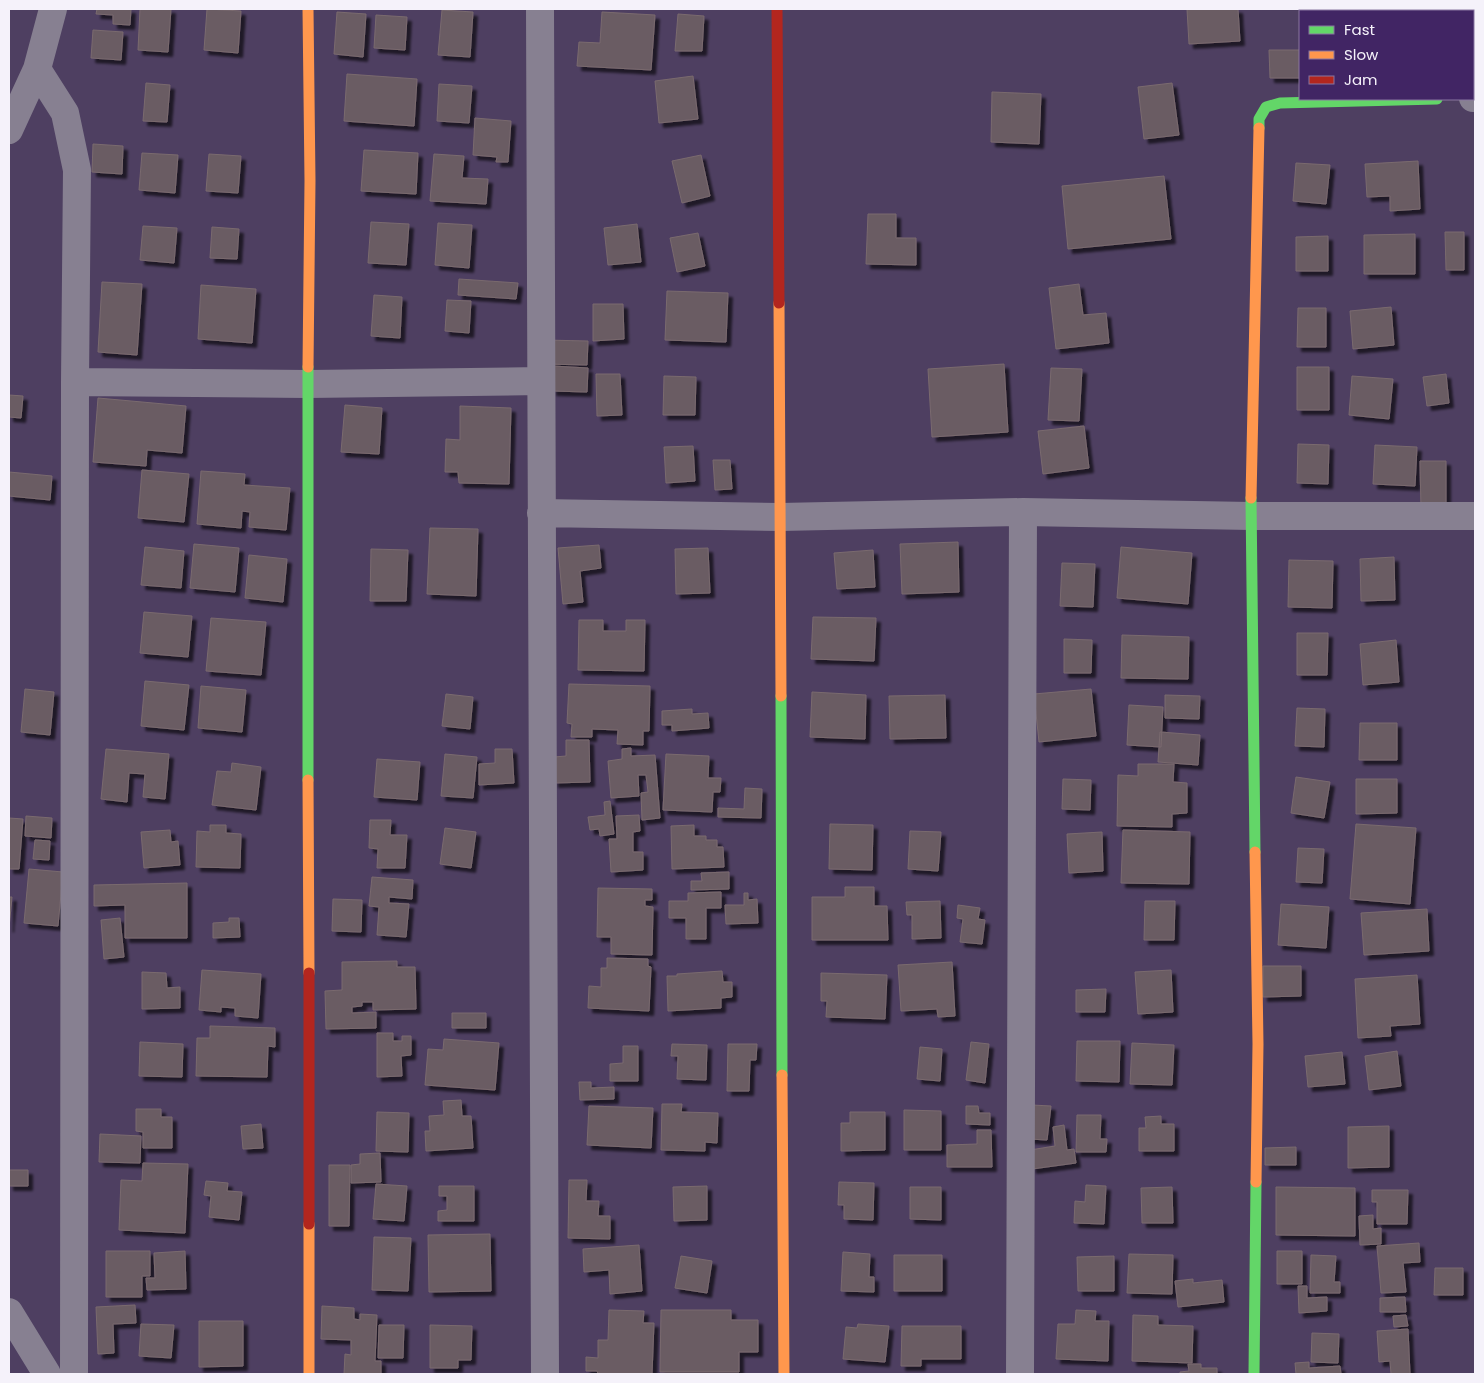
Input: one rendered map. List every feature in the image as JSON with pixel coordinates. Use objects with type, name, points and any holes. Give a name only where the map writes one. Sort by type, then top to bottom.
[{"type":"street","points":[[9,130],[37,69],[53,9]]},
{"type":"street","points":[[308,9],[310,181],[308,384],[309,1374]]},
{"type":"street","points":[[540,9],[545,1374]]},
{"type":"street","points":[[778,9],[784,1374]]},
{"type":"street","points":[[37,69],[65,113],[77,170],[74,1374]]},
{"type":"street","points":[[1254,1374],[1258,1044],[1251,516],[1259,119],[1266,108],[1280,103],[1398,100]]},
{"type":"street","points":[[75,382],[308,384],[542,381]]},
{"type":"street","points":[[541,513],[780,517],[1023,512],[1251,516],[1475,516]]},
{"type":"street","points":[[1020,1374],[1023,512]]},
{"type":"street","points":[[9,1312],[48,1374]]},
{"type":"building","points":[[97,9],[131,9],[130,25],[113,24],[113,15],[96,14]]},
{"type":"building","points":[[140,9],[171,9],[168,52],[138,50]]},
{"type":"building","points":[[207,9],[241,11],[238,53],[204,50]]},
{"type":"building","points":[[1187,9],[1238,9],[1240,41],[1189,44]]},
{"type":"building","points":[[1307,9],[1363,9],[1363,10]]},
{"type":"building","points":[[442,10],[473,12],[470,57],[438,55]]},
{"type":"building","points":[[337,12],[366,14],[363,57],[334,54]]},
{"type":"building","points":[[602,12],[655,15],[651,70],[577,66],[579,42],[600,43]]},
{"type":"building","points":[[678,14],[704,16],[702,51],[675,51]]},
{"type":"building","points":[[376,15],[407,17],[405,50],[374,48]]},
{"type":"building","points":[[93,30],[123,32],[121,60],[91,58]]},
{"type":"building","points":[[1269,50],[1299,50],[1299,78],[1270,78]]},
{"type":"building","points":[[347,74],[417,79],[414,126],[344,121]]},
{"type":"building","points":[[693,76],[698,119],[659,123],[655,81]]},
{"type":"building","points":[[146,83],[170,85],[167,122],[143,121]]},
{"type":"building","points":[[1172,83],[1179,135],[1144,139],[1138,87]]},
{"type":"building","points":[[439,84],[472,86],[469,123],[437,121]]},
{"type":"building","points":[[992,92],[1041,94],[1039,144],[991,142]]},
{"type":"building","points":[[475,118],[511,121],[508,162],[496,162],[497,157],[473,155]]},
{"type":"building","points":[[93,144],[123,146],[122,174],[92,172]]},
{"type":"building","points":[[364,150],[418,153],[416,194],[361,191]]},
{"type":"building","points":[[142,153],[178,155],[175,193],[139,190]]},
{"type":"building","points":[[209,154],[241,156],[238,193],[206,191]]},
{"type":"building","points":[[434,154],[464,156],[462,178],[488,179],[486,204],[430,201]]},
{"type":"building","points":[[701,155],[710,196],[682,203],[672,161]]},
{"type":"building","points":[[1418,161],[1420,209],[1390,211],[1390,196],[1367,197],[1365,164]]},
{"type":"building","points":[[1296,163],[1330,165],[1326,204],[1293,201]]},
{"type":"building","points":[[1164,176],[1171,239],[1068,249],[1062,186]]},
{"type":"building","points":[[868,214],[896,214],[896,238],[916,238],[916,265],[866,264]]},
{"type":"building","points":[[371,222],[409,224],[406,265],[368,263]]},
{"type":"building","points":[[438,223],[472,225],[469,268],[435,265]]},
{"type":"building","points":[[637,224],[641,262],[608,265],[604,228]]},
{"type":"building","points":[[143,226],[177,228],[174,263],[140,260]]},
{"type":"building","points":[[212,227],[239,229],[237,259],[210,258]]},
{"type":"building","points":[[1445,232],[1464,232],[1464,270],[1446,270]]},
{"type":"building","points":[[698,233],[705,266],[677,272],[670,238]]},
{"type":"building","points":[[1415,234],[1415,274],[1364,274],[1364,235]]},
{"type":"building","points":[[1328,236],[1328,271],[1296,271],[1296,237]]},
{"type":"building","points":[[459,279],[518,283],[516,299],[458,295]]},
{"type":"building","points":[[102,282],[142,284],[137,355],[98,352]]},
{"type":"building","points":[[1079,284],[1083,315],[1106,313],[1109,343],[1056,349],[1049,288]]},
{"type":"building","points":[[201,285],[256,289],[252,343],[198,339]]},
{"type":"building","points":[[667,291],[728,293],[726,342],[665,340]]},
{"type":"building","points":[[374,295],[402,297],[400,338],[371,336]]},
{"type":"building","points":[[447,300],[471,301],[469,333],[445,331]]},
{"type":"building","points":[[593,304],[623,304],[624,339],[593,341]]},
{"type":"building","points":[[1391,307],[1394,345],[1353,349],[1350,311]]},
{"type":"building","points":[[1298,308],[1326,308],[1326,347],[1297,347]]},
{"type":"building","points":[[544,340],[588,341],[587,365],[544,364]]},
{"type":"building","points":[[1004,364],[1008,432],[932,437],[928,369]]},
{"type":"building","points":[[553,366],[588,368],[587,392],[552,391]]},
{"type":"building","points":[[1297,367],[1329,367],[1329,410],[1297,410]]},
{"type":"building","points":[[1051,368],[1082,369],[1079,421],[1048,420]]},
{"type":"building","points":[[596,374],[620,374],[622,415],[597,416]]},
{"type":"building","points":[[1446,374],[1449,403],[1427,406],[1423,377]]},
{"type":"building","points":[[664,376],[696,377],[695,415],[663,415]]},
{"type":"building","points":[[1352,376],[1393,379],[1389,419],[1349,415]]},
{"type":"building","points":[[9,395],[23,396],[21,418],[9,417]]},
{"type":"building","points":[[98,398],[186,406],[182,453],[147,450],[146,466],[93,462]]},
{"type":"building","points":[[345,405],[382,408],[379,454],[341,452]]},
{"type":"building","points":[[460,406],[511,408],[509,484],[459,483],[458,472],[445,472],[446,439],[460,440]]},
{"type":"building","points":[[1084,426],[1089,468],[1043,474],[1038,431]]},
{"type":"building","points":[[1298,444],[1329,445],[1328,484],[1297,483]]},
{"type":"building","points":[[1375,445],[1417,447],[1415,486],[1373,484]]},
{"type":"building","points":[[693,446],[695,481],[666,483],[664,447]]},
{"type":"building","points":[[713,460],[730,460],[732,489],[715,490]]},
{"type":"building","points":[[1420,461],[1446,461],[1446,510],[1421,510]]},
{"type":"building","points":[[142,470],[189,474],[184,522],[138,518]]},
{"type":"building","points":[[201,471],[245,474],[244,485],[290,488],[286,530],[249,527],[250,512],[242,511],[241,528],[197,524]]},
{"type":"building","points":[[9,472],[52,476],[50,500],[9,496]]},
{"type":"building","points":[[430,528],[478,529],[476,596],[427,594]]},
{"type":"building","points":[[958,542],[959,592],[902,594],[900,544]]},
{"type":"building","points":[[194,544],[239,548],[235,592],[190,588]]},
{"type":"building","points":[[599,545],[601,568],[580,571],[583,602],[563,604],[558,548]]},
{"type":"building","points":[[145,547],[184,551],[181,588],[141,585]]},
{"type":"building","points":[[1121,547],[1192,553],[1188,604],[1117,598]]},
{"type":"building","points":[[708,548],[710,593],[676,594],[675,549]]},
{"type":"building","points":[[371,549],[408,550],[406,601],[370,601]]},
{"type":"building","points":[[873,550],[875,587],[837,589],[834,553]]},
{"type":"building","points":[[249,555],[287,559],[283,602],[245,598]]},
{"type":"building","points":[[1394,557],[1395,600],[1361,601],[1360,559]]},
{"type":"building","points":[[1289,560],[1333,561],[1332,608],[1288,607]]},
{"type":"building","points":[[1062,563],[1095,564],[1093,607],[1060,606]]},
{"type":"building","points":[[144,612],[192,616],[188,657],[140,653]]},
{"type":"building","points":[[813,617],[876,618],[874,661],[811,659]]},
{"type":"building","points":[[211,618],[266,622],[261,675],[206,671]]},
{"type":"building","points":[[579,620],[603,620],[603,631],[626,631],[626,620],[645,620],[644,671],[578,670]]},
{"type":"building","points":[[1297,633],[1328,633],[1327,675],[1297,675]]},
{"type":"building","points":[[1122,635],[1189,637],[1188,679],[1121,678]]},
{"type":"building","points":[[1064,639],[1092,640],[1091,673],[1064,673]]},
{"type":"building","points":[[1396,640],[1399,682],[1363,685],[1360,644]]},
{"type":"building","points":[[145,681],[189,685],[184,730],[141,726]]},
{"type":"building","points":[[569,684],[650,686],[649,731],[643,731],[643,745],[617,744],[618,730],[592,729],[592,737],[571,737],[572,724],[567,723]]},
{"type":"building","points":[[201,686],[246,690],[242,732],[198,728]]},
{"type":"building","points":[[25,689],[54,692],[50,735],[21,732]]},
{"type":"building","points":[[1091,689],[1096,736],[1039,742],[1034,694]]},
{"type":"building","points":[[812,692],[866,695],[865,739],[810,737]]},
{"type":"building","points":[[446,694],[473,697],[470,729],[442,726]]},
{"type":"building","points":[[945,695],[946,738],[890,739],[889,696]]},
{"type":"building","points":[[1165,695],[1200,696],[1199,719],[1165,718]]},
{"type":"building","points":[[1129,705],[1163,707],[1161,747],[1127,745]]},
{"type":"building","points":[[1297,708],[1325,709],[1324,747],[1295,746]]},
{"type":"building","points":[[692,709],[692,714],[708,713],[709,728],[672,731],[672,725],[662,725],[662,711]]},
{"type":"building","points":[[1360,723],[1397,723],[1397,760],[1359,760]]},
{"type":"building","points":[[1160,732],[1200,735],[1198,765],[1158,762]]},
{"type":"building","points":[[566,740],[589,740],[590,782],[554,783],[554,757],[566,756]]},
{"type":"building","points":[[631,748],[631,756],[655,755],[660,818],[642,820],[641,793],[648,792],[646,775],[638,775],[639,796],[611,798],[608,761],[622,759],[622,749]]},
{"type":"building","points":[[106,749],[169,754],[165,799],[143,797],[145,774],[129,773],[127,802],[101,799]]},
{"type":"building","points":[[495,749],[512,749],[514,783],[479,785],[479,764],[495,763]]},
{"type":"building","points":[[445,754],[477,757],[473,798],[441,796]]},
{"type":"building","points":[[666,754],[709,756],[708,778],[721,778],[720,792],[713,792],[712,812],[663,810]]},
{"type":"building","points":[[377,759],[420,762],[417,800],[374,797]]},
{"type":"building","points":[[232,763],[261,767],[256,810],[212,805],[217,771],[231,772]]},
{"type":"building","points":[[1138,764],[1174,764],[1173,782],[1187,783],[1187,813],[1172,814],[1172,827],[1117,826],[1118,775],[1138,776]]},
{"type":"building","points":[[1296,777],[1330,782],[1324,818],[1291,813]]},
{"type":"building","points":[[1063,779],[1091,780],[1090,810],[1062,809]]},
{"type":"building","points":[[1356,779],[1397,779],[1397,813],[1356,814]]},
{"type":"building","points":[[745,788],[762,789],[761,818],[718,817],[718,808],[744,809]]},
{"type":"building","points":[[610,801],[614,834],[600,836],[599,829],[590,830],[588,817],[605,815],[604,802]]},
{"type":"building","points":[[639,815],[640,831],[633,832],[633,852],[643,852],[643,870],[611,872],[609,839],[617,839],[616,816]]},
{"type":"building","points":[[26,816],[52,818],[51,838],[25,836]]},
{"type":"building","points":[[9,818],[23,819],[19,869],[9,869]]},
{"type":"building","points":[[370,820],[391,820],[390,835],[407,835],[405,868],[377,868],[378,849],[369,848]]},
{"type":"building","points":[[830,824],[873,825],[872,870],[829,869]]},
{"type":"building","points":[[1356,824],[1416,828],[1410,904],[1350,899]]},
{"type":"building","points":[[210,825],[226,825],[226,833],[241,834],[240,868],[196,867],[197,831],[210,832]]},
{"type":"building","points":[[694,825],[694,836],[706,836],[706,840],[717,840],[717,847],[723,847],[724,867],[672,869],[671,826]]},
{"type":"building","points":[[445,828],[476,832],[471,868],[440,864]]},
{"type":"building","points":[[170,830],[171,842],[178,841],[180,865],[144,868],[141,832]]},
{"type":"building","points":[[1123,830],[1190,832],[1189,884],[1121,883]]},
{"type":"building","points":[[910,831],[941,832],[938,871],[908,869]]},
{"type":"building","points":[[1102,832],[1103,871],[1069,873],[1067,834]]},
{"type":"building","points":[[35,840],[50,841],[49,860],[33,859]]},
{"type":"building","points":[[1298,848],[1324,849],[1322,883],[1296,882]]},
{"type":"building","points":[[29,869],[63,872],[58,926],[24,923]]},
{"type":"building","points":[[729,872],[729,889],[691,890],[691,881],[702,881],[701,873]]},
{"type":"building","points":[[372,877],[413,880],[412,899],[389,897],[389,903],[409,904],[406,937],[377,935],[379,907],[369,906]]},
{"type":"building","points":[[187,883],[187,938],[125,938],[125,905],[94,906],[94,885]]},
{"type":"building","points":[[845,887],[874,887],[874,906],[887,906],[888,940],[812,940],[812,897],[845,897]]},
{"type":"building","points":[[598,888],[652,889],[652,900],[645,900],[645,906],[653,907],[652,955],[611,954],[611,937],[597,937]]},
{"type":"building","points":[[721,892],[721,908],[706,908],[706,939],[686,939],[686,918],[669,918],[669,901],[688,901],[688,893]]},
{"type":"building","points":[[744,893],[748,893],[748,900],[757,899],[758,923],[726,924],[725,905],[744,905]]},
{"type":"building","points":[[9,897],[12,897],[9,928]]},
{"type":"building","points":[[333,899],[362,900],[361,932],[332,931]]},
{"type":"building","points":[[940,901],[941,938],[912,939],[912,915],[907,915],[906,902]]},
{"type":"building","points":[[1145,901],[1175,901],[1174,940],[1144,940]]},
{"type":"building","points":[[1281,904],[1329,907],[1326,948],[1278,945]]},
{"type":"building","points":[[958,905],[980,908],[978,919],[985,920],[982,944],[960,942],[963,919],[957,918]]},
{"type":"building","points":[[1427,909],[1429,951],[1364,955],[1361,913]]},
{"type":"building","points":[[120,918],[124,957],[104,959],[101,920]]},
{"type":"building","points":[[229,918],[239,918],[240,937],[213,938],[213,923],[229,922]]},
{"type":"building","points":[[607,958],[648,959],[648,966],[651,967],[649,1011],[588,1008],[589,986],[601,987],[601,968],[607,968]]},
{"type":"building","points":[[397,961],[397,967],[415,967],[416,1009],[373,1010],[373,1002],[362,1002],[362,1006],[352,1007],[352,1013],[376,1012],[376,1028],[326,1029],[325,991],[342,990],[342,962]]},
{"type":"building","points":[[952,962],[955,1016],[938,1017],[937,1009],[901,1011],[898,965]]},
{"type":"building","points":[[1263,966],[1301,966],[1301,996],[1263,997]]},
{"type":"building","points":[[202,970],[261,974],[258,1018],[235,1016],[235,1008],[221,1007],[221,1012],[199,1010]]},
{"type":"building","points":[[1171,970],[1173,1012],[1138,1014],[1135,972]]},
{"type":"building","points":[[722,971],[723,982],[732,982],[732,997],[721,998],[721,1008],[668,1011],[667,976]]},
{"type":"building","points":[[142,972],[166,973],[167,988],[180,987],[180,1008],[142,1009]]},
{"type":"building","points":[[821,973],[887,975],[885,1019],[826,1017],[827,1001],[821,1001]]},
{"type":"building","points":[[1417,975],[1420,1024],[1390,1026],[1391,1036],[1358,1038],[1355,979]]},
{"type":"building","points":[[1106,989],[1105,1012],[1076,1012],[1076,990]]},
{"type":"building","points":[[452,1013],[486,1013],[486,1028],[452,1028]]},
{"type":"building","points":[[210,1026],[275,1028],[275,1047],[268,1046],[267,1077],[196,1076],[197,1038],[210,1038]]},
{"type":"building","points":[[377,1033],[393,1033],[393,1041],[402,1041],[402,1036],[411,1036],[411,1055],[401,1056],[402,1076],[377,1077]]},
{"type":"building","points":[[444,1039],[499,1043],[495,1090],[425,1085],[428,1049],[443,1050]]},
{"type":"building","points":[[1077,1041],[1120,1041],[1119,1082],[1076,1081]]},
{"type":"building","points":[[140,1042],[183,1044],[182,1077],[139,1076]]},
{"type":"building","points":[[971,1042],[989,1044],[985,1083],[966,1080]]},
{"type":"building","points":[[1132,1043],[1174,1045],[1172,1085],[1130,1084]]},
{"type":"building","points":[[672,1044],[707,1045],[706,1080],[677,1079],[678,1056],[671,1056]]},
{"type":"building","points":[[728,1044],[757,1044],[756,1060],[750,1060],[749,1091],[727,1091]]},
{"type":"building","points":[[623,1046],[638,1046],[638,1081],[610,1081],[610,1064],[623,1063]]},
{"type":"building","points":[[920,1047],[942,1049],[940,1081],[917,1079]]},
{"type":"building","points":[[1397,1051],[1401,1086],[1369,1090],[1365,1056]]},
{"type":"building","points":[[1342,1052],[1345,1084],[1308,1087],[1305,1056]]},
{"type":"building","points":[[579,1082],[591,1082],[591,1088],[614,1087],[614,1099],[580,1100]]},
{"type":"building","points":[[461,1100],[462,1116],[471,1116],[473,1148],[426,1151],[425,1131],[430,1131],[429,1116],[444,1115],[443,1101]]},
{"type":"building","points":[[662,1104],[682,1104],[681,1112],[718,1113],[717,1143],[705,1142],[705,1151],[661,1150]]},
{"type":"building","points":[[1032,1105],[1051,1106],[1047,1140],[1029,1139]]},
{"type":"building","points":[[589,1106],[653,1108],[651,1148],[587,1145]]},
{"type":"building","points":[[966,1106],[978,1106],[979,1113],[990,1113],[990,1125],[966,1124]]},
{"type":"building","points":[[136,1109],[161,1109],[161,1117],[172,1117],[172,1148],[143,1148],[143,1132],[136,1131]]},
{"type":"building","points":[[904,1110],[941,1111],[941,1150],[904,1150]]},
{"type":"building","points":[[377,1112],[409,1113],[408,1152],[376,1151]]},
{"type":"building","points":[[850,1112],[885,1112],[885,1150],[841,1151],[841,1123],[850,1123]]},
{"type":"building","points":[[1077,1115],[1101,1115],[1100,1139],[1107,1139],[1106,1152],[1076,1152]]},
{"type":"building","points":[[1161,1116],[1161,1124],[1174,1124],[1174,1151],[1139,1151],[1139,1128],[1146,1128],[1145,1117]]},
{"type":"building","points":[[261,1124],[263,1148],[243,1149],[241,1126]]},
{"type":"building","points":[[1064,1125],[1067,1150],[1074,1149],[1076,1163],[1032,1169],[1030,1150],[1055,1146],[1053,1127]]},
{"type":"building","points":[[1389,1126],[1389,1167],[1348,1168],[1348,1127]]},
{"type":"building","points":[[977,1130],[991,1130],[992,1167],[947,1167],[947,1145],[977,1144]]},
{"type":"building","points":[[100,1134],[141,1136],[140,1163],[99,1162]]},
{"type":"building","points":[[1296,1147],[1296,1165],[1265,1165],[1265,1148]]},
{"type":"building","points":[[380,1153],[381,1182],[351,1183],[351,1165],[360,1164],[360,1154]]},
{"type":"building","points":[[143,1163],[188,1164],[185,1233],[119,1230],[121,1180],[142,1181]]},
{"type":"building","points":[[329,1165],[350,1165],[349,1226],[329,1226]]},
{"type":"building","points":[[9,1170],[28,1170],[28,1186],[9,1186]]},
{"type":"building","points":[[569,1180],[587,1180],[586,1201],[599,1201],[598,1216],[610,1216],[610,1239],[568,1238]]},
{"type":"building","points":[[206,1181],[228,1183],[227,1191],[242,1192],[239,1220],[209,1217],[211,1196],[204,1195]]},
{"type":"building","points":[[839,1182],[874,1183],[873,1220],[844,1219],[844,1205],[838,1205]]},
{"type":"building","points":[[376,1184],[407,1186],[404,1221],[373,1219]]},
{"type":"building","points":[[1086,1185],[1106,1186],[1104,1224],[1074,1223],[1075,1201],[1085,1202]]},
{"type":"building","points":[[439,1186],[474,1186],[474,1221],[438,1221],[438,1211],[447,1210],[447,1196],[439,1196]]},
{"type":"building","points":[[707,1186],[707,1220],[674,1221],[673,1187]]},
{"type":"building","points":[[910,1187],[941,1187],[941,1220],[910,1219]]},
{"type":"building","points":[[1172,1187],[1173,1223],[1142,1223],[1141,1188]]},
{"type":"building","points":[[1276,1187],[1355,1188],[1355,1236],[1276,1235]]},
{"type":"building","points":[[1372,1190],[1408,1190],[1407,1224],[1377,1224],[1377,1202],[1372,1202]]},
{"type":"building","points":[[1373,1215],[1373,1229],[1381,1228],[1381,1244],[1360,1245],[1359,1216]]},
{"type":"building","points":[[490,1234],[491,1291],[429,1292],[428,1235]]},
{"type":"building","points":[[374,1237],[411,1238],[408,1291],[372,1290]]},
{"type":"building","points":[[1419,1243],[1420,1262],[1403,1263],[1406,1292],[1381,1293],[1377,1246]]},
{"type":"building","points":[[639,1245],[642,1291],[610,1294],[609,1270],[584,1272],[583,1249]]},
{"type":"building","points":[[106,1251],[150,1251],[150,1276],[142,1276],[142,1297],[106,1297]]},
{"type":"building","points":[[185,1251],[186,1289],[147,1290],[146,1278],[155,1278],[154,1253]]},
{"type":"building","points":[[1277,1251],[1302,1251],[1302,1284],[1277,1284]]},
{"type":"building","points":[[843,1252],[870,1254],[869,1277],[874,1277],[874,1292],[841,1291]]},
{"type":"building","points":[[1129,1254],[1173,1255],[1172,1294],[1127,1293]]},
{"type":"building","points":[[894,1255],[942,1255],[942,1291],[894,1291]]},
{"type":"building","points":[[1311,1255],[1336,1256],[1334,1282],[1340,1282],[1340,1293],[1310,1293]]},
{"type":"building","points":[[681,1256],[712,1261],[707,1293],[675,1288]]},
{"type":"building","points":[[1114,1256],[1114,1291],[1078,1291],[1077,1257]]},
{"type":"building","points":[[1435,1268],[1463,1268],[1463,1295],[1434,1295]]},
{"type":"building","points":[[1193,1279],[1193,1283],[1222,1280],[1224,1302],[1178,1307],[1175,1281]]},
{"type":"building","points":[[1298,1286],[1307,1286],[1307,1298],[1327,1297],[1327,1311],[1299,1313]]},
{"type":"building","points":[[1405,1297],[1406,1312],[1380,1312],[1380,1298]]},
{"type":"building","points":[[135,1305],[136,1323],[113,1324],[114,1353],[98,1354],[96,1307]]},
{"type":"building","points":[[322,1306],[354,1308],[354,1319],[360,1320],[360,1314],[377,1315],[375,1361],[381,1361],[381,1374],[344,1374],[345,1354],[351,1355],[351,1340],[321,1339]]},
{"type":"building","points":[[609,1310],[644,1311],[643,1323],[654,1323],[652,1374],[598,1374],[597,1371],[586,1371],[586,1357],[598,1358],[598,1340],[608,1340]]},
{"type":"building","points":[[661,1310],[731,1310],[731,1320],[758,1320],[758,1352],[739,1352],[739,1372],[660,1372]]},
{"type":"building","points":[[1076,1310],[1096,1311],[1095,1321],[1109,1321],[1108,1361],[1056,1359],[1058,1324],[1075,1324]]},
{"type":"building","points":[[1133,1315],[1158,1316],[1158,1325],[1193,1326],[1192,1363],[1132,1361]]},
{"type":"building","points":[[1406,1315],[1408,1326],[1394,1327],[1393,1316]]},
{"type":"building","points":[[199,1321],[243,1321],[243,1366],[199,1367]]},
{"type":"building","points":[[141,1324],[174,1325],[171,1358],[139,1356]]},
{"type":"building","points":[[858,1324],[889,1326],[885,1362],[843,1359],[846,1327],[857,1328]]},
{"type":"building","points":[[379,1325],[404,1325],[403,1358],[378,1358]]},
{"type":"building","points":[[430,1325],[472,1326],[471,1360],[458,1360],[458,1368],[430,1368]]},
{"type":"building","points":[[902,1326],[961,1326],[961,1359],[921,1359],[921,1366],[901,1366]]},
{"type":"building","points":[[1408,1329],[1410,1374],[1391,1374],[1390,1361],[1379,1362],[1377,1331]]},
{"type":"building","points":[[1312,1333],[1339,1334],[1338,1363],[1311,1362]]},
{"type":"building","points":[[1309,1362],[1309,1368],[1340,1366],[1341,1374],[1296,1374],[1295,1363]]},
{"type":"building","points":[[1188,1364],[1201,1364],[1201,1368],[1217,1368],[1217,1374],[1180,1374],[1180,1372],[1189,1371]]},
{"type":"traffic: fast","points":[[1259,128],[1259,119],[1266,107],[1280,103],[1398,100]]},
{"type":"traffic: fast","points":[[308,367],[308,780]]},
{"type":"traffic: fast","points":[[1251,498],[1255,852]]},
{"type":"traffic: fast","points":[[781,696],[782,1075]]},
{"type":"traffic: fast","points":[[1254,1374],[1256,1182]]},
{"type":"traffic: slow","points":[[308,9],[310,181],[308,367]]},
{"type":"traffic: slow","points":[[1251,498],[1259,128]]},
{"type":"traffic: slow","points":[[779,303],[781,696]]},
{"type":"traffic: slow","points":[[308,780],[309,973]]},
{"type":"traffic: slow","points":[[1255,852],[1258,1044],[1256,1182]]},
{"type":"traffic: slow","points":[[782,1075],[784,1374]]},
{"type":"traffic: slow","points":[[309,1224],[309,1374]]},
{"type":"traffic: jam","points":[[777,9],[779,303]]},
{"type":"traffic: jam","points":[[309,973],[309,1224]]}]
